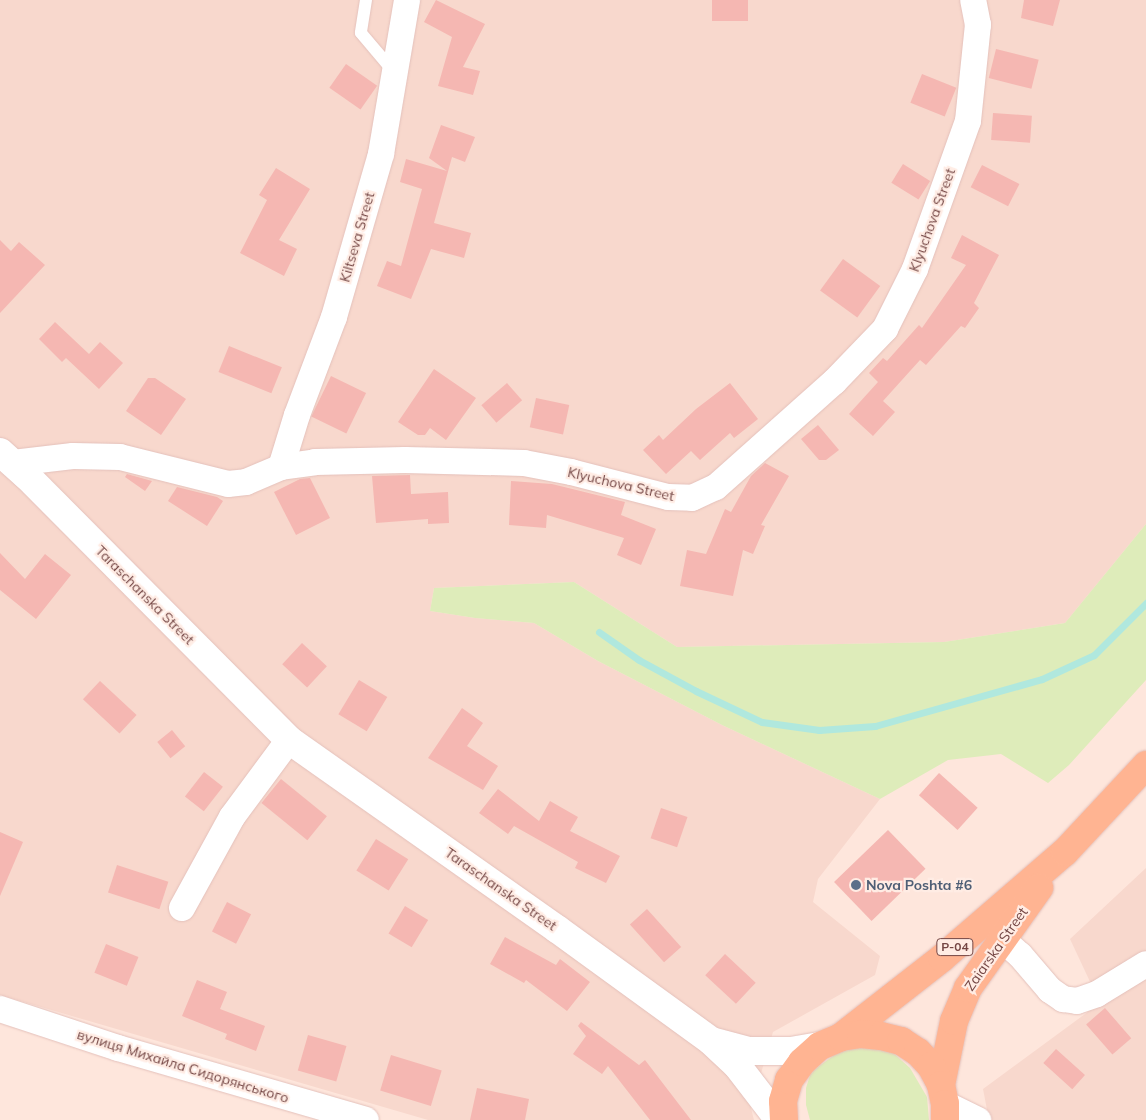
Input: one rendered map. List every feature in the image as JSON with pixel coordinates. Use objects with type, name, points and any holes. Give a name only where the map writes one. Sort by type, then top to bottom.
[{"type":"main road","name":"Taraschanska Street","points":[[6,457],[289,740],[557,929],[711,1041],[736,1064],[779,1120]]},
{"type":"main road","name":"Zaiarska Street","points":[[831,1041],[942,958],[1065,852],[1146,765]]},
{"type":"main road","name":"Zaiarska Street","points":[[944,1103],[954,1021],[968,988],[1065,852]]},
{"type":"main road","points":[[831,1041],[861,1034],[881,1036],[901,1042],[918,1052],[931,1066],[944,1103]]},
{"type":"main road","name":"Taraschanska Street","points":[[711,1041],[748,1052],[791,1051],[831,1041]]},
{"type":"main road","name":"Р-04","points":[[784,1120],[783,1101],[789,1080],[802,1062],[831,1041]]},
{"type":"street","name":"Kiltseva Street","points":[[282,467],[297,415],[334,317],[381,154],[392,98],[394,72],[407,0]]},
{"type":"street","name":"Klyuchova Street","points":[[6,457],[120,457],[228,484],[246,482],[282,467],[315,462],[405,460],[524,464],[571,472],[668,497],[692,498],[716,487],[834,382],[885,329],[915,269],[968,121],[978,25],[973,0]]},
{"type":"street","points":[[182,908],[232,818],[289,740]]},
{"type":"street","points":[[1002,939],[1020,955],[1050,990],[1063,999],[1077,1001],[1097,994],[1146,964]]},
{"type":"street","name":"вулиця Михайла Сидорянського","points":[[0,1009],[127,1051],[366,1120]]},
{"type":"street","points":[[944,1103],[978,1120]]},
{"type":"lane","points":[[366,0],[361,33],[394,72]]},
{"type":"shaded area","points":[[0,0],[1146,0],[1146,524],[1065,623],[944,642],[677,647],[574,582],[434,588],[430,611],[475,618],[534,623],[598,661],[722,725],[880,799],[818,879],[813,902],[880,956],[875,975],[773,1032],[751,1108],[754,1120],[428,1120],[0,995]]},
{"type":"shaded area","points":[[1146,868],[1146,1120],[989,1120],[983,1089],[1100,1003],[1070,939]]},
{"type":"green space","points":[[1146,524],[1146,680],[1069,765],[1048,783],[1001,754],[948,760],[880,799],[722,725],[598,661],[534,623],[475,618],[430,611],[434,588],[574,582],[677,647],[944,642],[1065,623]]},
{"type":"green space","points":[[865,1044],[890,1050],[910,1068],[927,1097],[929,1120],[810,1120],[806,1105],[806,1088],[811,1072],[844,1048]]},
{"type":"building","points":[[436,0],[485,24],[463,67],[480,71],[473,95],[438,86],[452,37],[424,22]]},
{"type":"building","points":[[712,0],[748,0],[748,21],[712,21]]},
{"type":"building","points":[[1024,0],[1060,0],[1053,26],[1021,18]]},
{"type":"building","points":[[996,49],[1039,60],[1031,89],[989,78]]},
{"type":"building","points":[[346,64],[377,86],[360,110],[329,88]]},
{"type":"building","points":[[922,74],[956,88],[945,117],[910,103]]},
{"type":"building","points":[[993,113],[1032,116],[1030,143],[991,140]]},
{"type":"building","points":[[441,125],[475,137],[465,162],[452,157],[434,223],[471,233],[464,258],[431,249],[411,299],[377,286],[387,261],[401,266],[422,189],[400,182],[406,159],[447,171],[429,158]]},
{"type":"building","points":[[903,164],[930,181],[918,200],[891,183]]},
{"type":"building","points":[[982,165],[1019,184],[1008,206],[971,187]]},
{"type":"building","points":[[276,168],[310,189],[279,240],[297,249],[284,276],[240,253],[267,200],[259,195]]},
{"type":"building","points":[[962,235],[999,255],[974,303],[979,308],[965,328],[961,326],[926,365],[920,360],[883,401],[895,412],[873,436],[849,414],[878,382],[869,373],[883,358],[887,361],[919,325],[922,328],[966,265],[951,258]]},
{"type":"building","points":[[0,240],[11,251],[19,242],[45,265],[0,313]]},
{"type":"building","points":[[843,259],[880,286],[857,318],[820,291]]},
{"type":"building","points":[[55,322],[89,354],[100,342],[123,363],[99,389],[66,358],[62,362],[39,339]]},
{"type":"building","points":[[229,346],[282,367],[271,393],[219,372]]},
{"type":"building","points":[[434,369],[476,398],[446,440],[430,428],[425,435],[418,435],[398,422]]},
{"type":"building","points":[[331,376],[366,393],[346,434],[311,416]]},
{"type":"building","points":[[148,378],[155,378],[186,399],[161,435],[126,411]]},
{"type":"building","points":[[507,383],[522,400],[496,423],[481,405]]},
{"type":"building","points":[[730,383],[758,419],[734,438],[730,433],[700,460],[691,451],[666,474],[643,450],[659,435],[663,440],[696,409]]},
{"type":"building","points":[[536,398],[569,405],[563,434],[530,427]]},
{"type":"building","points":[[818,425],[839,450],[826,460],[819,460],[801,439]]},
{"type":"building","points":[[765,463],[789,476],[761,525],[765,526],[753,554],[743,550],[733,596],[680,586],[687,550],[706,554],[725,509],[731,512],[751,476]]},
{"type":"building","points":[[127,474],[152,481],[145,491],[125,477]]},
{"type":"building","points":[[410,475],[411,494],[448,492],[449,523],[428,524],[428,519],[376,523],[372,476]]},
{"type":"building","points":[[310,478],[330,518],[296,535],[274,492],[300,479]]},
{"type":"building","points":[[511,481],[552,484],[625,502],[621,515],[656,529],[641,565],[617,555],[624,538],[547,515],[546,528],[509,525]]},
{"type":"building","points":[[177,487],[217,497],[223,501],[207,526],[168,501]]},
{"type":"building","points":[[0,553],[25,579],[45,554],[71,575],[36,619],[0,590]]},
{"type":"building","points":[[302,643],[327,666],[307,687],[282,664]]},
{"type":"building","points":[[359,680],[387,697],[367,731],[338,714]]},
{"type":"building","points":[[100,681],[137,715],[120,733],[83,699]]},
{"type":"building","points":[[462,708],[483,723],[467,746],[498,766],[483,790],[428,758]]},
{"type":"building","points":[[172,730],[185,746],[170,758],[157,742]]},
{"type":"building","points":[[204,772],[223,787],[204,811],[185,796]]},
{"type":"building","points":[[939,773],[978,808],[958,830],[919,795]]},
{"type":"building","points":[[281,779],[327,816],[307,840],[261,803]]},
{"type":"building","points":[[498,789],[539,821],[550,801],[578,817],[570,831],[620,856],[606,883],[575,868],[578,862],[514,826],[508,834],[479,813]]},
{"type":"building","points":[[661,808],[687,817],[677,847],[651,838]]},
{"type":"building","points":[[888,830],[926,869],[872,921],[834,882]]},
{"type":"building","points":[[0,832],[23,842],[0,896]]},
{"type":"building","points":[[376,839],[408,859],[389,891],[356,870]]},
{"type":"building","points":[[117,865],[168,882],[159,909],[108,893]]},
{"type":"building","points":[[227,902],[251,914],[236,944],[212,931]]},
{"type":"building","points":[[405,906],[428,920],[412,947],[389,933]]},
{"type":"building","points":[[647,909],[681,947],[664,962],[630,924]]},
{"type":"building","points":[[505,937],[556,965],[560,959],[590,982],[567,1011],[526,980],[524,983],[490,964]]},
{"type":"building","points":[[106,944],[138,957],[127,986],[94,973]]},
{"type":"building","points":[[725,954],[756,983],[736,1004],[705,975]]},
{"type":"building","points":[[197,980],[227,992],[220,1009],[265,1026],[256,1051],[225,1039],[227,1034],[182,1016]]},
{"type":"building","points":[[1105,1008],[1131,1038],[1112,1055],[1086,1024]]},
{"type":"building","points":[[581,1022],[639,1065],[645,1060],[691,1120],[650,1120],[608,1066],[602,1074],[573,1054],[586,1036],[578,1026]]},
{"type":"building","points":[[308,1035],[346,1046],[336,1082],[298,1071]]},
{"type":"building","points":[[1056,1049],[1085,1075],[1072,1089],[1043,1063]]},
{"type":"building","points":[[391,1055],[442,1070],[431,1106],[380,1090]]},
{"type":"building","points":[[477,1088],[529,1099],[525,1120],[470,1120]]},
{"type":"waterway","points":[[599,632],[639,660],[696,691],[762,722],[819,730],[875,726],[1042,679],[1094,655],[1146,603]]},
{"type":"place","name":"Nova Poshta #6","points":[[856,885]]}]
